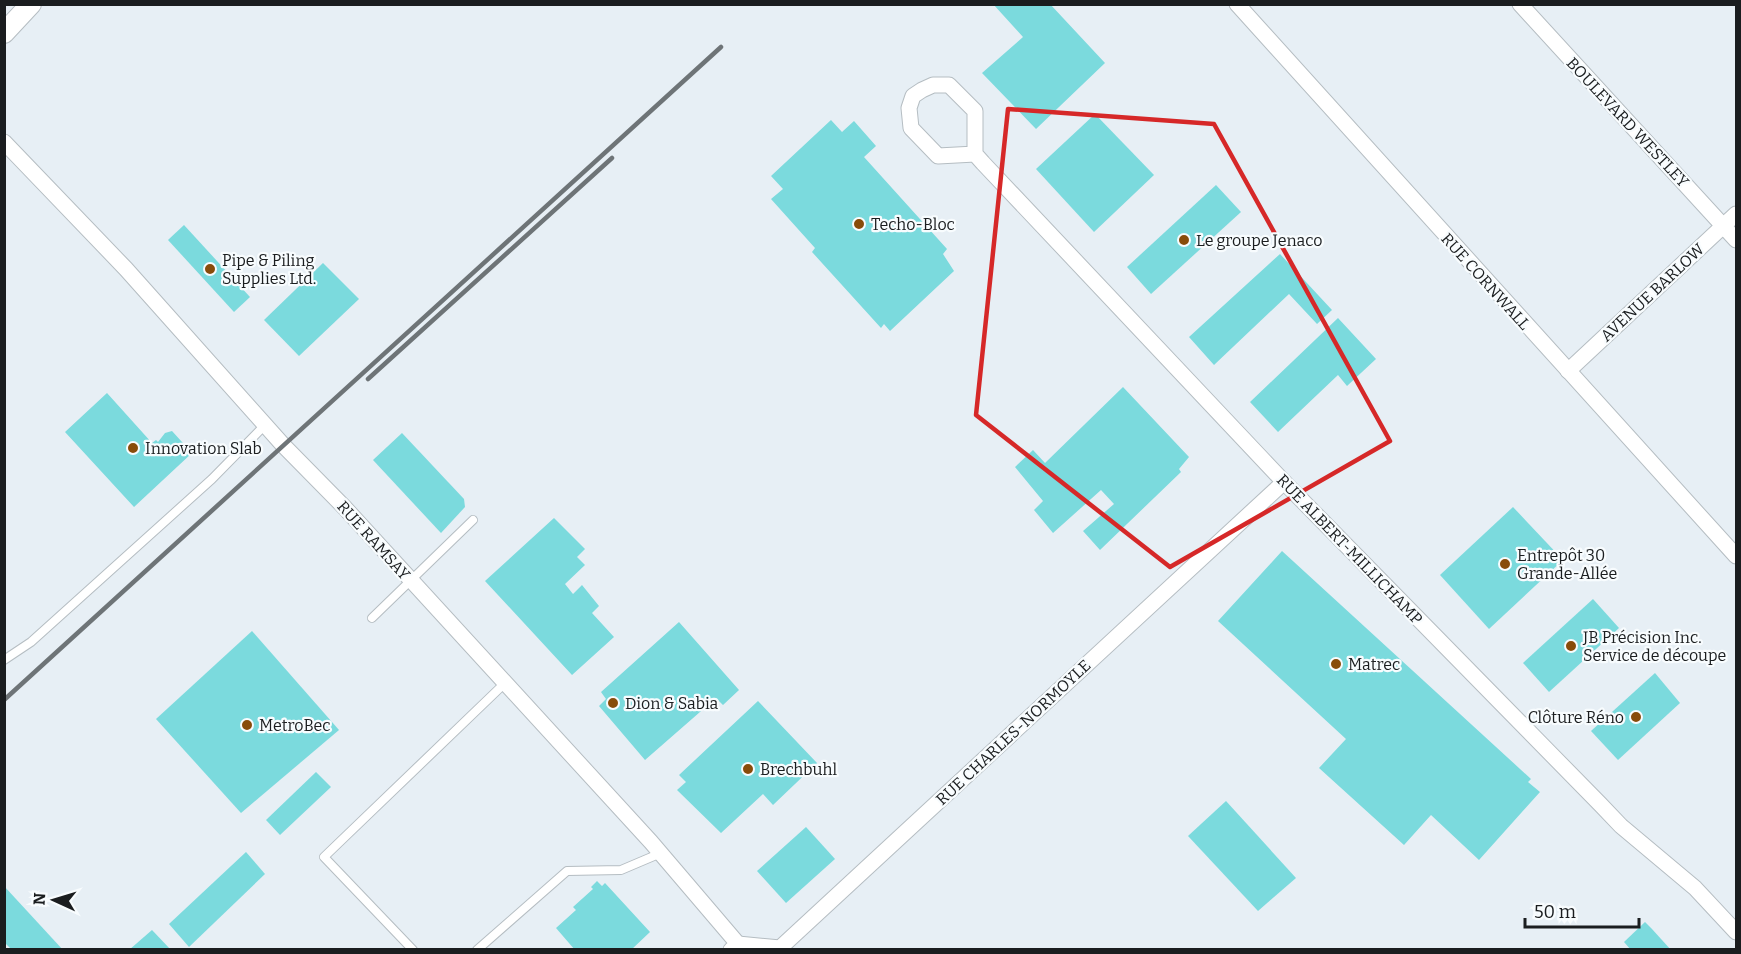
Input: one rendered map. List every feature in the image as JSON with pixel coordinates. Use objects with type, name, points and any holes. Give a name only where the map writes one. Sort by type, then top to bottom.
[{"type":"street","points":[[4,33],[31,4]]},
{"type":"street","name":"RUE CORNWALL","points":[[1237,4],[1737,556]]},
{"type":"street","name":"BOULEVARD WESTLEY","points":[[1520,4],[1737,240]]},
{"type":"street","points":[[933,85],[949,85],[975,111],[975,154],[938,156],[911,128],[909,108],[914,96],[933,85]]},
{"type":"street","name":"RUE RAMSAY","points":[[4,142],[126,269],[265,425],[345,508],[661,853],[735,947]]},
{"type":"street","name":"RUE ALBERT-MILLICHAMP","points":[[975,154],[1284,482],[1621,826],[1695,888],[1737,932]]},
{"type":"street","name":"AVENUE BARLOW","points":[[1568,371],[1737,214]]},
{"type":"street","name":"RUE CHARLES-NORMOYLE","points":[[735,947],[780,948],[1284,482]]},
{"type":"lane","points":[[6,657],[33,640],[212,479],[265,425]]},
{"type":"lane","points":[[372,618],[412,582],[473,520]]},
{"type":"lane","points":[[413,950],[324,857],[505,683]]},
{"type":"lane","points":[[477,950],[567,871],[621,870],[661,853]]},
{"type":"highlighted area","points":[[1008,109],[1214,124],[1390,441],[1170,567],[976,415]]},
{"type":"building","points":[[993,4],[1050,4],[1105,63],[1036,129],[982,73],[1023,37]]},
{"type":"building","points":[[1095,114],[1154,175],[1094,232],[1036,169]]},
{"type":"building","name":"Techo-Bloc","points":[[831,120],[842,132],[854,121],[876,146],[864,157],[947,249],[943,254],[954,271],[890,331],[884,324],[881,328],[812,252],[815,248],[771,199],[783,189],[771,176]]},
{"type":"building","name":"Le groupe Jenaco","points":[[1216,185],[1241,212],[1151,294],[1127,267]]},
{"type":"building","name":"Pipe & Piling Supplies Ltd.","points":[[184,225],[250,297],[234,312],[168,240]]},
{"type":"building","points":[[1280,254],[1332,310],[1317,324],[1289,294],[1214,365],[1189,337]]},
{"type":"building","points":[[323,263],[359,299],[299,356],[264,320]]},
{"type":"building","points":[[1338,318],[1376,359],[1347,386],[1338,375],[1278,432],[1250,402]]},
{"type":"building","points":[[1123,387],[1189,457],[1179,469],[1181,472],[1100,550],[1083,531],[1114,504],[1101,490],[1053,533],[1034,510],[1043,501],[1015,467],[1033,450],[1045,463]]},
{"type":"building","name":"Innovation Slab","points":[[107,393],[152,443],[156,440],[158,442],[165,433],[172,431],[192,453],[134,507],[65,432]]},
{"type":"building","points":[[402,433],[464,499],[465,507],[441,533],[373,460]]},
{"type":"building","name":"Entrepôt 30 Grande-Allée","points":[[1513,507],[1563,560],[1489,629],[1440,575]]},
{"type":"building","points":[[554,518],[585,549],[577,557],[585,565],[565,584],[573,594],[582,585],[599,606],[592,613],[614,637],[572,675],[485,581]]},
{"type":"building","name":"Matrec","points":[[1282,551],[1531,779],[1528,782],[1540,792],[1479,860],[1431,815],[1404,845],[1319,768],[1346,739],[1218,621]]},
{"type":"building","name":"JB Précision Inc. Service de découpe","points":[[1593,599],[1619,628],[1549,692],[1523,663]]},
{"type":"building","points":[[679,622],[739,690],[723,705],[716,698],[645,760],[599,706],[606,699],[601,692]]},
{"type":"building","name":"MetroBec","points":[[252,631],[339,730],[241,813],[156,719]]},
{"type":"building","name":"Clôture Réno","points":[[1655,673],[1680,703],[1618,760],[1591,731]]},
{"type":"building","name":"Brechbuhl","points":[[758,701],[817,763],[773,805],[763,794],[721,833],[677,790],[686,782],[679,775]]},
{"type":"building","points":[[316,772],[331,787],[280,835],[266,820]]},
{"type":"building","points":[[1226,801],[1296,878],[1258,911],[1188,836]]},
{"type":"building","points":[[806,827],[835,859],[786,903],[757,871]]},
{"type":"building","points":[[246,852],[265,874],[189,947],[169,924]]},
{"type":"building","points":[[597,881],[602,886],[605,883],[650,932],[631,950],[575,950],[556,928],[576,910],[573,907],[593,889],[591,887]]},
{"type":"building","points":[[4,886],[63,950],[12,950],[4,942]]},
{"type":"building","points":[[1645,922],[1671,950],[1631,950],[1624,942]]},
{"type":"building","points":[[152,930],[171,950],[129,950]]},
{"type":"railway","points":[[4,700],[721,47]]},
{"type":"railway","points":[[368,379],[612,158]]},
{"type":"place","name":"Techo-Bloc","points":[[859,224]]},
{"type":"place","name":"Le groupe Jenaco","points":[[1184,240]]},
{"type":"place","name":"Pipe & Piling Supplies Ltd.","points":[[210,269]]},
{"type":"place","name":"Innovation Slab","points":[[133,448]]},
{"type":"place","name":"Entrepôt 30 Grande-Allée","points":[[1505,564]]},
{"type":"place","name":"JB Précision Inc. Service de découpe","points":[[1571,646]]},
{"type":"place","name":"Matrec","points":[[1336,664]]},
{"type":"place","name":"Dion & Sabia","points":[[613,703]]},
{"type":"place","name":"Clôture Réno","points":[[1636,717]]},
{"type":"place","name":"MetroBec","points":[[247,725]]},
{"type":"place","name":"Brechbuhl","points":[[748,769]]}]
